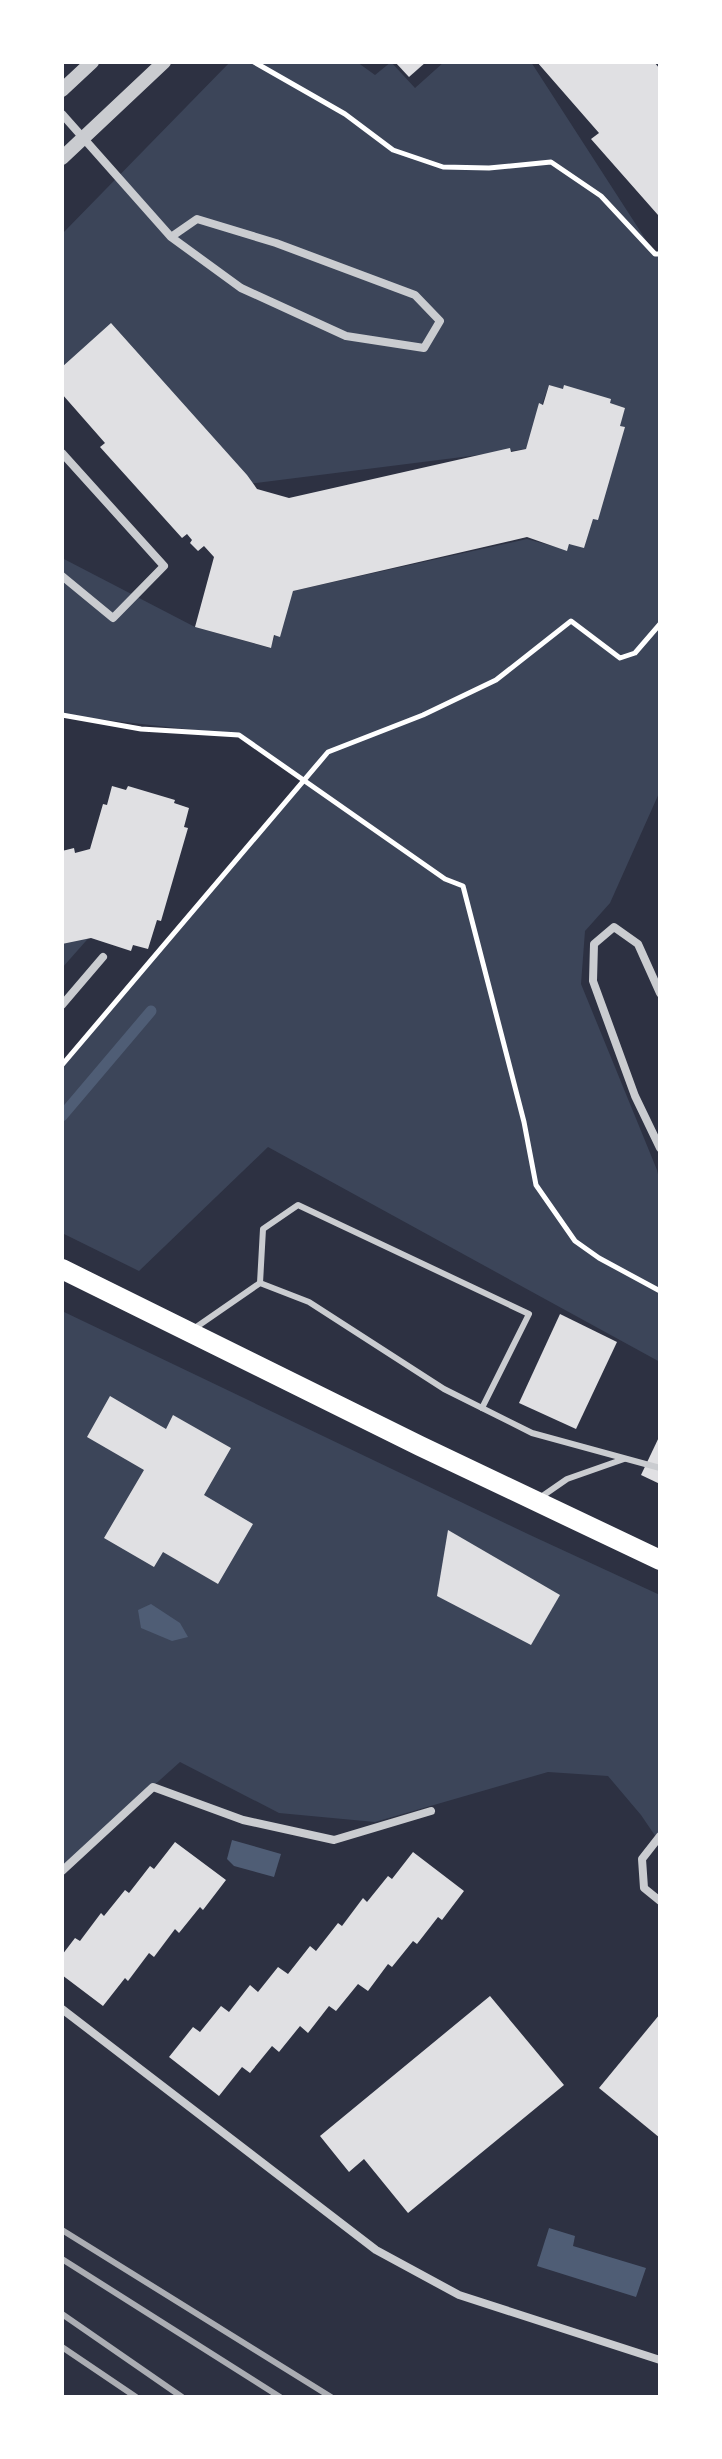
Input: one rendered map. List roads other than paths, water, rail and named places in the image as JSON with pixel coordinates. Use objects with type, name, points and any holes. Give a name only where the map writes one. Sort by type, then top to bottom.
[{"type":"main road","points":[[62,1269],[660,1560]]},
{"type":"street","points":[[62,90],[92,62]]},
{"type":"street","points":[[62,158],[164,62]]},
{"type":"street","points":[[62,114],[171,237],[241,288],[346,336],[424,348],[440,321],[415,295],[276,243],[197,219],[171,237]]},
{"type":"street","points":[[62,453],[164,566],[113,618],[62,576]]},
{"type":"street","points":[[660,993],[638,944],[614,927],[594,944],[593,981],[635,1096],[660,1148]]},
{"type":"street","points":[[62,1005],[103,957]]},
{"type":"street","points":[[62,1871],[153,1787],[243,1820],[334,1840],[431,1811]]},
{"type":"street","points":[[660,1836],[642,1859],[644,1888],[660,1901]]},
{"type":"street","points":[[62,2009],[376,2250],[459,2295],[660,2360]]},
{"type":"lane","points":[[260,1283],[263,1229],[298,1205],[529,1314],[482,1408]]},
{"type":"lane","points":[[189,1332],[260,1283]]},
{"type":"lane","points":[[260,1283],[309,1302],[444,1389],[532,1433],[660,1468]]},
{"type":"lane","points":[[535,1501],[567,1479],[624,1459]]},
{"type":"waterway","points":[[62,1116],[151,1011]]},
{"type":"railway","points":[[62,2230],[331,2397]]},
{"type":"railway","points":[[62,2259],[280,2397]]},
{"type":"railway","points":[[62,2314],[182,2397]]},
{"type":"railway","points":[[62,2347],[136,2397]]}]
